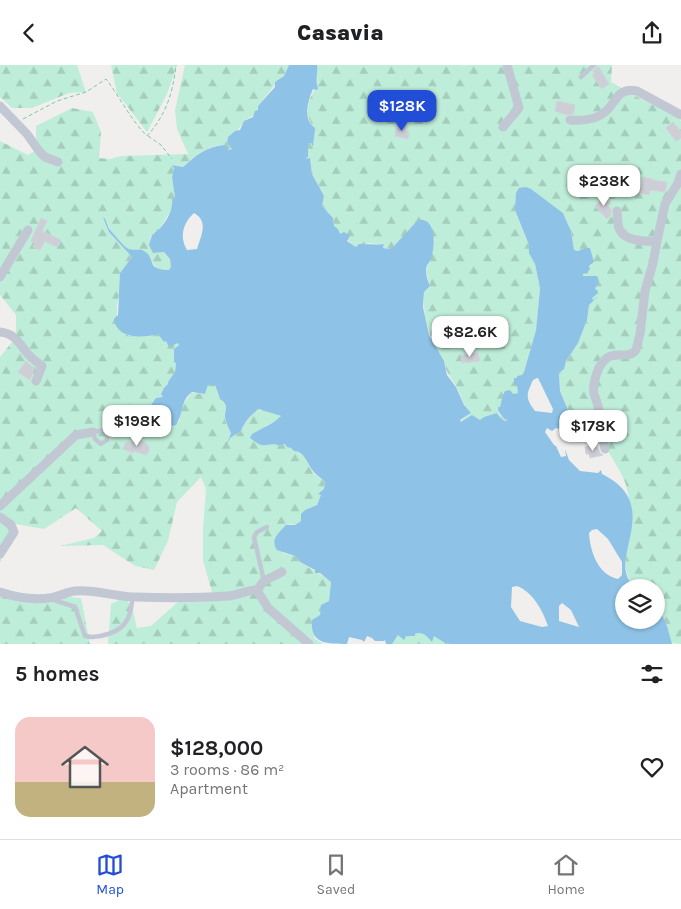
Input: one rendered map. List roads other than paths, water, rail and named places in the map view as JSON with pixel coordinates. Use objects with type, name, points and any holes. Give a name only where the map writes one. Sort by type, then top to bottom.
[{"type":"street","points":[[504,127],[519,108],[507,65]]},
{"type":"street","points":[[570,120],[591,119],[603,114],[619,94],[630,90],[637,91],[681,115]]},
{"type":"street","points":[[0,106],[27,134],[45,157],[58,162]]},
{"type":"street","points":[[605,449],[599,409],[594,393],[595,382],[602,363],[606,358],[614,355],[629,355],[636,350],[645,291],[653,263],[665,204],[679,185],[681,173]]},
{"type":"street","points":[[617,211],[619,229],[622,233],[639,241],[656,241]]},
{"type":"street","points":[[0,277],[28,230]]},
{"type":"street","points":[[0,332],[10,334],[19,342],[28,355],[42,366],[36,381]]},
{"type":"street","points":[[0,506],[76,435],[93,433]]},
{"type":"street","points":[[0,517],[11,525],[14,532],[0,554]]},
{"type":"street","points":[[0,592],[12,596],[49,598],[74,591],[133,597],[224,596],[257,590],[264,581],[282,572]]},
{"type":"street","points":[[257,590],[268,608],[309,644]]},
{"type":"lane","points":[[581,77],[594,65]]},
{"type":"lane","points":[[264,581],[254,537],[257,532],[267,527]]},
{"type":"lane","points":[[49,598],[75,607],[85,636],[92,638],[122,627],[129,617],[133,597]]},
{"type":"water","points":[[289,65],[317,65],[318,88],[317,90],[313,89],[307,110],[308,120],[315,128],[313,147],[311,143],[308,144],[308,157],[305,159],[310,158],[312,174],[324,196],[322,206],[333,218],[334,226],[340,234],[344,232],[350,236],[347,241],[356,247],[359,244],[384,244],[383,248],[390,249],[418,220],[424,220],[432,228],[434,241],[431,259],[426,270],[430,286],[424,292],[423,307],[429,335],[444,361],[447,375],[456,387],[464,405],[471,413],[460,420],[461,422],[472,415],[480,420],[497,413],[502,420],[507,421],[498,410],[498,407],[500,407],[505,391],[510,390],[513,394],[518,393],[517,386],[514,384],[514,378],[522,375],[524,372],[536,330],[540,288],[535,264],[529,253],[529,245],[515,210],[516,193],[519,188],[526,187],[531,189],[563,213],[571,231],[574,250],[590,248],[594,262],[589,266],[590,269],[587,273],[583,273],[583,276],[597,276],[599,281],[595,289],[597,290],[599,295],[589,305],[587,320],[578,343],[566,361],[564,369],[559,373],[560,391],[572,419],[571,428],[574,432],[570,428],[568,430],[563,425],[561,429],[556,428],[552,431],[547,428],[545,432],[556,446],[561,457],[566,456],[565,449],[569,460],[580,471],[598,473],[601,470],[602,474],[620,487],[630,501],[633,516],[626,560],[626,573],[629,579],[618,579],[615,579],[615,629],[665,629],[665,622],[672,644],[451,644],[445,643],[434,636],[432,642],[420,633],[415,634],[415,636],[406,636],[404,640],[398,635],[392,644],[386,644],[385,640],[375,641],[367,636],[364,642],[349,637],[347,644],[332,644],[321,641],[314,634],[312,620],[320,615],[321,605],[329,601],[331,582],[320,573],[315,573],[315,570],[300,562],[295,556],[277,550],[274,543],[276,537],[286,525],[295,525],[301,521],[301,514],[305,510],[317,505],[321,495],[318,494],[324,489],[325,482],[314,472],[301,453],[294,451],[285,444],[280,446],[275,444],[262,445],[250,438],[252,434],[281,416],[257,410],[251,415],[241,431],[230,438],[224,451],[231,433],[225,418],[225,404],[220,399],[215,385],[208,385],[205,394],[192,392],[188,396],[176,425],[164,423],[149,408],[156,398],[163,397],[161,394],[175,372],[174,349],[179,345],[178,343],[169,347],[166,341],[164,342],[158,334],[139,337],[132,336],[120,331],[116,326],[114,319],[118,315],[120,273],[132,257],[109,232],[103,217],[110,230],[127,248],[144,251],[148,254],[154,266],[169,270],[171,267],[170,259],[164,252],[153,253],[149,245],[152,235],[160,229],[166,220],[171,209],[172,199],[175,198],[172,177],[174,169],[172,165],[183,167],[197,155],[213,147],[225,145],[229,150],[232,149],[227,143],[228,137],[235,131],[240,130],[244,121],[253,117],[255,111],[258,110],[258,106],[275,87],[275,82],[284,76]],"holes":[[[194,213],[199,216],[203,229],[197,249],[187,250],[183,240],[183,230],[187,221]],[[598,293],[599,295],[593,300],[592,298]],[[536,378],[538,378],[553,409],[552,413],[535,411],[529,403],[529,391]],[[597,529],[608,539],[622,562],[622,575],[618,579],[611,577],[600,567],[593,554],[589,533],[592,530]],[[517,586],[533,597],[548,626],[542,627],[520,621],[511,607],[512,587]],[[562,603],[571,610],[579,627],[559,621],[559,606]]]}]
